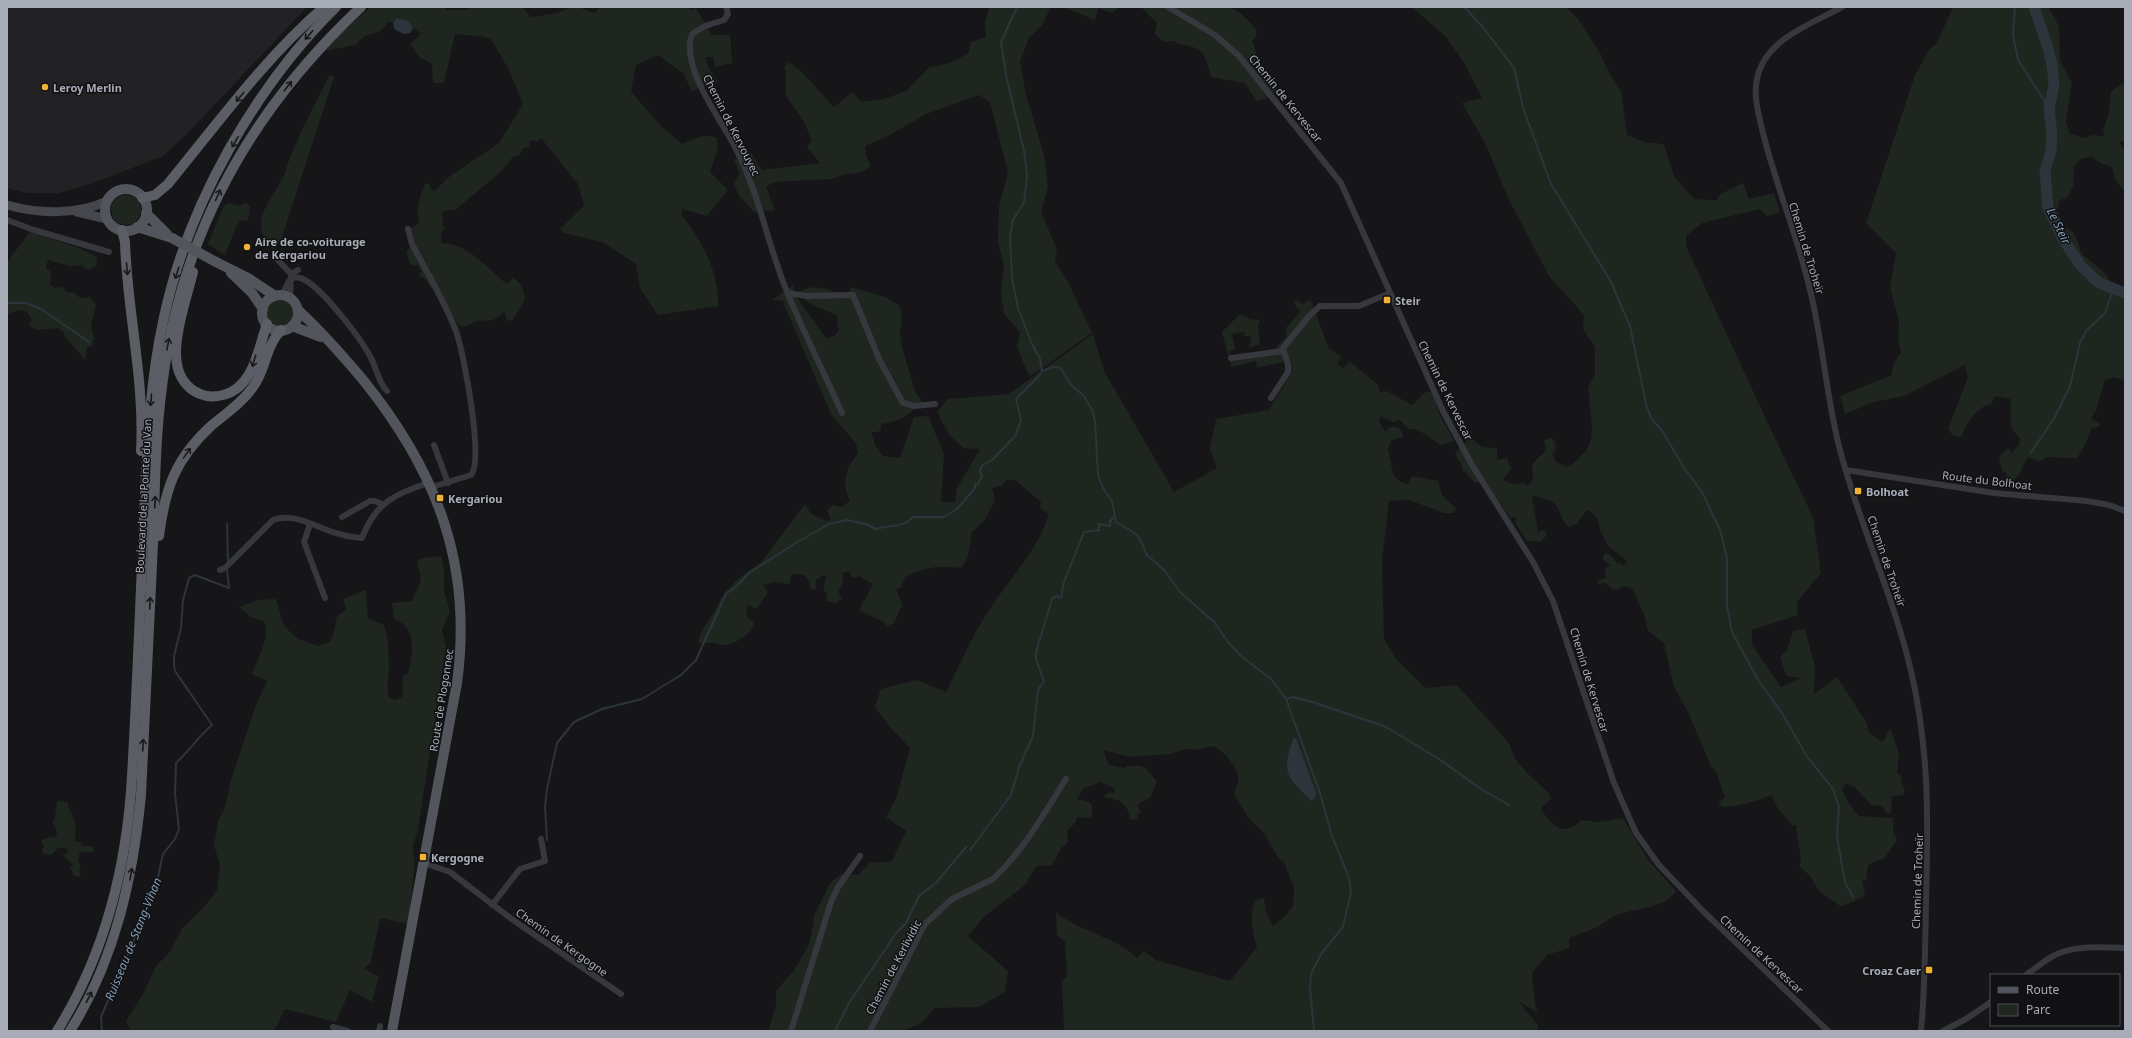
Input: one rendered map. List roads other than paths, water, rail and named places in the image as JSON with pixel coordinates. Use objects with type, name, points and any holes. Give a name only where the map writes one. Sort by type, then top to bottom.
[{"type":"highway","points":[[142,198],[155,195],[168,184],[265,67],[300,29],[324,7]]},
{"type":"highway","name":"Boulevard de la Pointe du Van","points":[[57,1031],[92,963],[114,898],[127,832],[134,739],[151,400],[164,315],[190,235],[223,162],[254,108],[276,76],[298,48],[336,7]]},
{"type":"highway","name":"Boulevard de la Pointe du Van","points":[[70,1031],[91,993],[120,920],[134,856],[141,789],[158,423],[165,361],[182,287],[206,220],[228,173],[259,123],[311,57],[361,7]]},
{"type":"highway","points":[[206,220],[180,324],[176,363],[184,383],[196,392],[209,397],[231,393],[240,387],[252,368],[266,324]]},
{"type":"highway","points":[[122,230],[125,242],[142,444],[134,623],[134,739]]},
{"type":"highway","points":[[152,554],[158,542],[165,496],[177,467],[194,442],[253,388],[261,373],[273,340],[281,330]]},
{"type":"main road","points":[[172,238],[146,213],[142,198],[134,191],[124,189],[114,193],[107,201],[105,207],[107,219],[115,228],[122,230],[137,227],[172,238],[283,296],[331,344]]},
{"type":"main road","points":[[71,211],[91,207],[107,201]]},
{"type":"main road","points":[[7,205],[34,210],[71,211],[107,219]]},
{"type":"main road","points":[[137,227],[144,219],[146,213]]},
{"type":"main road","points":[[226,267],[252,293],[263,309],[266,324],[275,330],[281,330],[292,326],[297,319],[298,310]]},
{"type":"main road","points":[[263,309],[267,301],[283,296]]},
{"type":"main road","points":[[292,326],[312,332],[331,344]]},
{"type":"main road","name":"Route de Plogonnec","points":[[331,344],[393,418],[431,485],[453,555],[460,606],[461,647],[455,696],[392,1031]]},
{"type":"main road","name":"Route de Plogonnec","points":[[398,1031],[410,963],[417,902]]},
{"type":"street","name":"Chemin de Kervouyec","points":[[726,7],[728,14],[724,20],[705,26],[692,34],[690,44],[693,66],[736,148],[750,179],[788,293],[842,413]]},
{"type":"street","name":"Chemin de Kervescar","points":[[1168,7],[1215,35],[1231,48],[1255,74],[1327,163],[1346,192],[1437,398],[1472,465],[1533,562],[1553,601],[1596,732],[1619,796],[1632,826],[1659,865],[1703,911],[1828,1031]]},
{"type":"street","name":"Chemin de Troheïr","points":[[1842,7],[1778,44],[1760,66],[1756,85],[1758,111],[1768,151],[1810,287],[1836,430],[1846,470],[1904,644],[1916,692],[1925,750],[1928,822],[1921,1031]]},
{"type":"street","points":[[7,220],[34,230],[109,252]]},
{"type":"street","points":[[220,570],[225,568],[273,520],[287,518],[342,535],[362,538],[370,520],[382,504],[431,485],[448,483],[469,476],[475,468],[476,449],[469,391],[456,333],[412,244],[408,229]]},
{"type":"street","points":[[278,260],[291,276],[300,278],[309,283],[340,315],[368,353],[380,381],[387,391]]},
{"type":"street","points":[[283,296],[291,276],[298,270]]},
{"type":"street","points":[[1232,358],[1283,351],[1309,316],[1318,307],[1325,305],[1359,306],[1390,292]]},
{"type":"street","points":[[788,293],[806,296],[853,295],[880,361],[903,404],[914,406],[935,404]]},
{"type":"street","points":[[1270,398],[1288,372],[1288,362],[1283,351]]},
{"type":"street","points":[[434,445],[448,483]]},
{"type":"street","name":"Route du Bolhoat","points":[[1846,470],[1994,493],[2087,501],[2109,505],[2125,511]]},
{"type":"street","points":[[342,517],[370,501],[382,504]]},
{"type":"street","points":[[310,524],[304,542],[325,598]]},
{"type":"street","name":"Chemin de Kerlividic","points":[[870,1031],[925,924],[952,899],[993,879],[998,874],[1026,844],[1066,779]]},
{"type":"street","points":[[492,905],[520,869],[545,861],[541,839]]},
{"type":"street","points":[[790,1031],[832,902],[838,887],[860,856]]},
{"type":"street","name":"Chemin de Kergogne","points":[[424,863],[450,872],[492,905],[621,994]]},
{"type":"street","points":[[2027,974],[2047,960],[2067,951],[2100,947],[2125,948]]},
{"type":"street","points":[[1943,1031],[1966,1019],[1990,1003]]},
{"type":"street","points":[[333,1027],[348,1031]]},
{"type":"waterway","points":[[547,840],[545,807],[547,789],[557,743],[574,722],[602,709],[642,699],[681,675],[696,660],[726,594],[737,586],[749,573],[794,544],[829,524],[847,520],[866,524],[876,529],[900,525],[909,521],[913,517],[944,517],[957,509],[975,488],[975,484],[978,484],[982,476],[980,470],[983,465],[992,460],[1016,435],[1021,420],[1016,399],[1042,371],[1040,359],[1032,344],[1018,308],[1012,279],[1010,236],[1013,220],[1024,202],[1027,176],[1024,151],[1006,75],[1001,42],[1017,7]]},
{"type":"waterway","points":[[1464,7],[1482,26],[1514,68],[1524,111],[1551,184],[1610,280],[1630,326],[1646,404],[1651,418],[1663,432],[1684,468],[1702,492],[1720,530],[1727,558],[1727,606],[1732,632],[1758,680],[1782,713],[1806,755],[1833,789],[1839,807],[1837,835],[1842,866],[1845,882],[1853,897]]},
{"type":"waterway","name":"Le Steir","points":[[2015,7],[2013,35],[2018,60],[2049,108]]},
{"type":"waterway","name":"Le Steir","points":[[2034,7],[2048,48],[2052,65],[2054,85],[2049,108],[2052,135],[2051,151],[2045,171],[2048,207],[2063,239],[2081,266],[2099,283],[2125,293]]},
{"type":"waterway","points":[[2030,454],[2055,417],[2070,386],[2080,343],[2086,331],[2105,313],[2113,290]]},
{"type":"waterway","name":"Ruisseau de Stang-Vihan","points":[[7,303],[26,303],[41,309],[89,342]]},
{"type":"waterway","points":[[1042,371],[1053,367],[1061,368],[1070,384],[1084,396],[1092,410],[1095,421],[1098,475],[1103,488],[1112,501],[1116,522],[1139,537],[1147,555],[1164,570],[1181,593],[1214,622],[1228,642],[1241,656],[1271,679],[1286,699],[1320,793],[1331,833],[1349,878],[1351,892],[1343,927],[1321,954],[1311,974],[1310,988],[1314,1031]]},
{"type":"waterway","points":[[970,850],[1011,795],[1019,767],[1033,736],[1038,690],[1044,681],[1036,659],[1036,652],[1052,599],[1056,596],[1061,598],[1064,582],[1084,532],[1099,530],[1099,524],[1110,526],[1110,521],[1115,516]]},
{"type":"waterway","name":"Ruisseau de Stang-Vihan","points":[[227,524],[228,563]]},
{"type":"waterway","name":"Ruisseau de Stang-Vihan","points":[[102,1031],[101,1017],[144,917],[158,877],[163,854],[175,839],[179,829],[175,794],[176,763],[212,725],[175,671],[174,656],[181,628],[183,600],[189,578],[195,575],[229,588],[227,569]]},
{"type":"waterway","points":[[1286,699],[1293,697],[1316,703],[1386,727],[1439,759],[1481,789],[1509,805]]},
{"type":"waterway","points":[[835,1031],[849,1003],[897,932],[906,923],[919,896],[936,883],[966,847]]},
{"type":"place","name":"Leroy Merlin","points":[[45,87]]},
{"type":"place","name":"Aire de co-voiturage de Kergariou","points":[[247,247]]},
{"type":"place","name":"Steir","points":[[1387,300]]},
{"type":"place","name":"Bolhoat","points":[[1858,491]]},
{"type":"place","name":"Kergariou","points":[[440,498]]},
{"type":"place","name":"Kergogne","points":[[423,857]]},
{"type":"place","name":"Croaz Caer","points":[[1929,970]]}]
